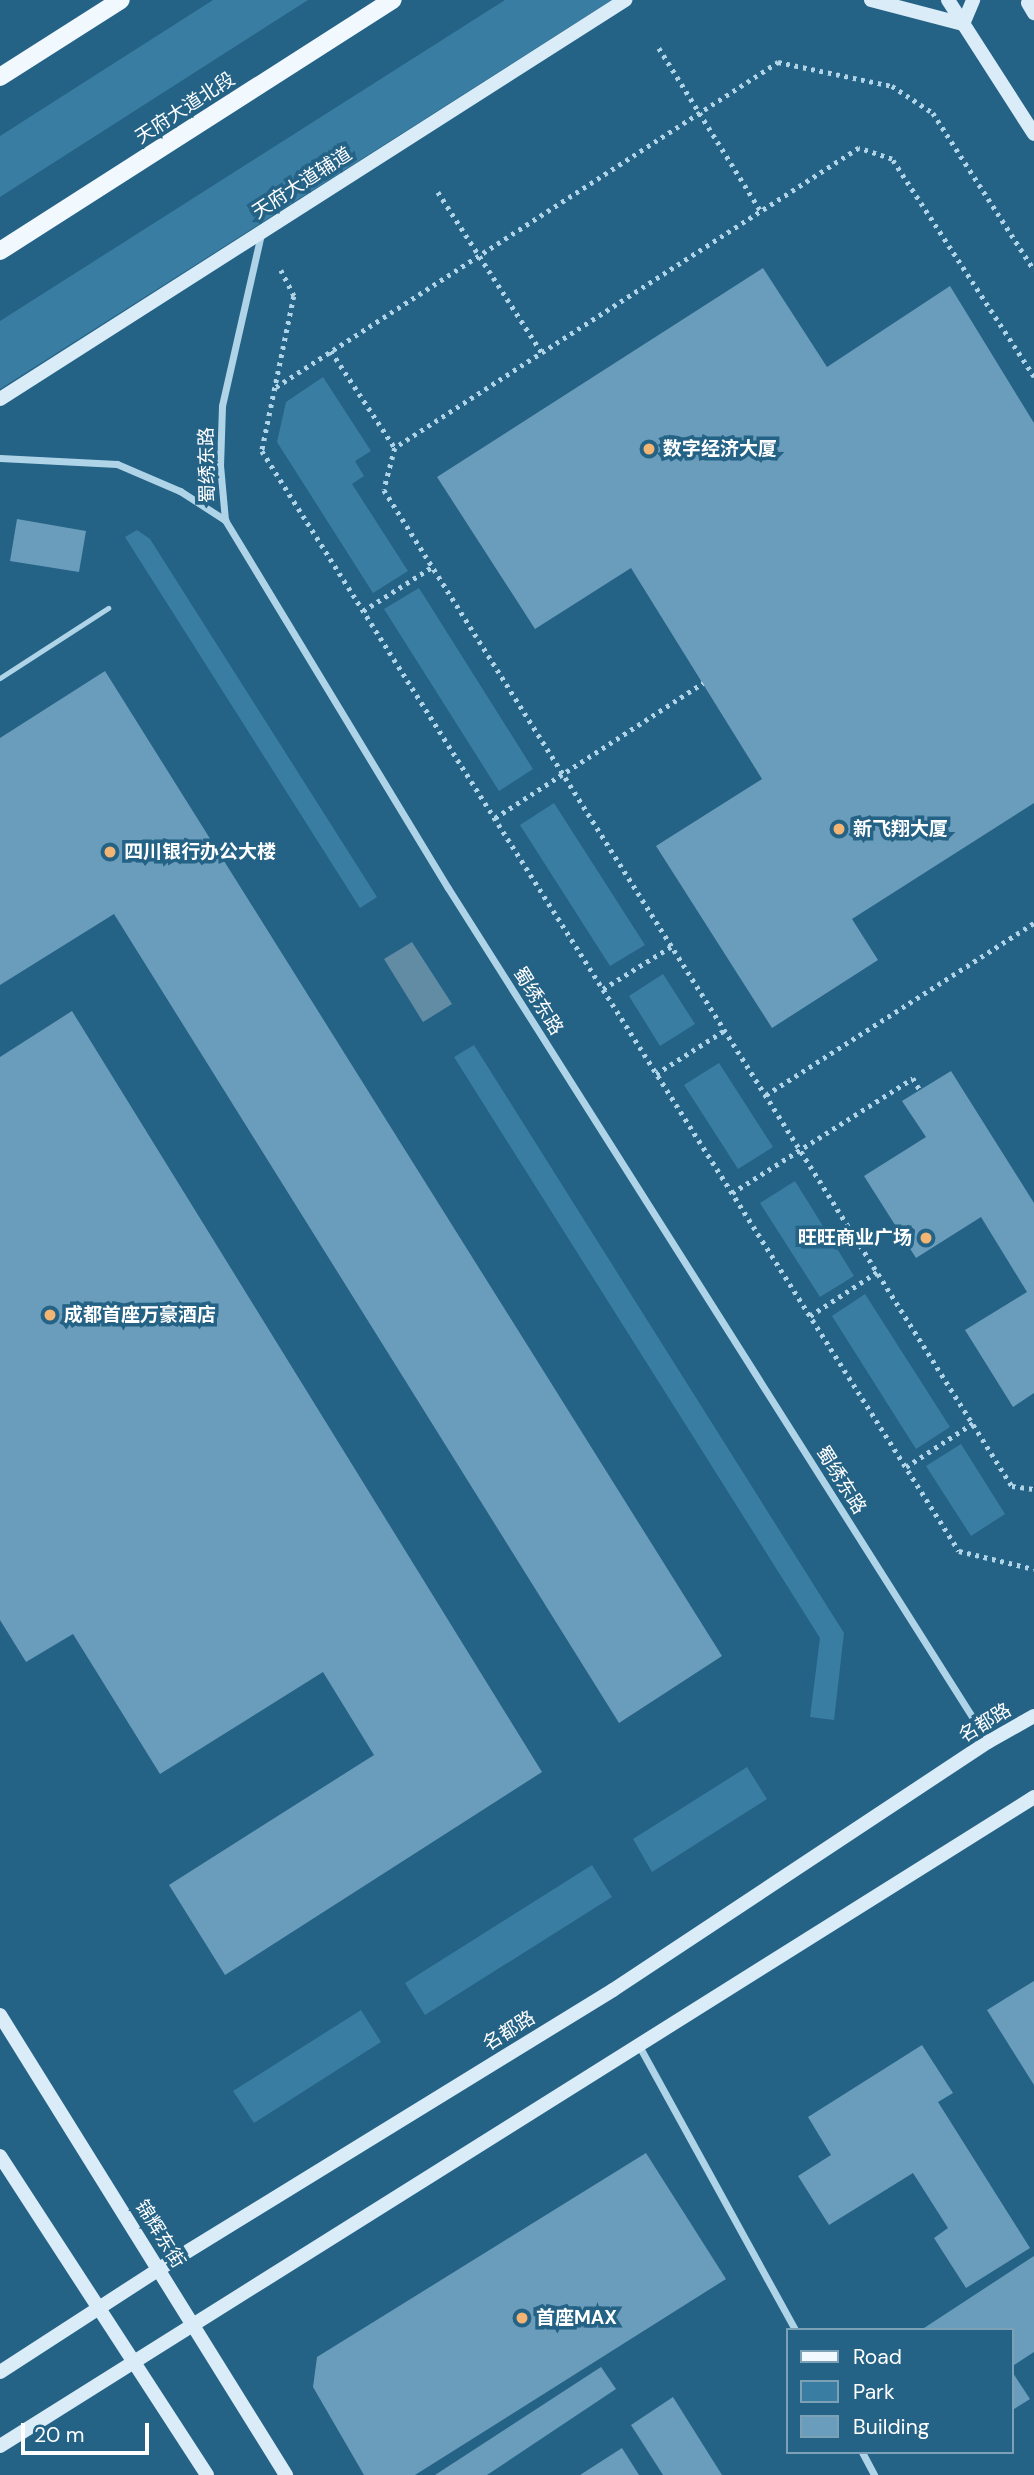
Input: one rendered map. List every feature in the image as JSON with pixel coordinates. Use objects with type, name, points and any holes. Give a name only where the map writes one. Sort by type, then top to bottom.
[{"type":"main road","points":[[0,77],[121,0]]},
{"type":"main road","name":"天府大道北段","points":[[0,251],[393,0]]},
{"type":"street","name":"天府大道辅道","points":[[0,399],[625,0]]},
{"type":"street","points":[[871,0],[963,24]]},
{"type":"street","points":[[948,0],[1034,134]]},
{"type":"street","points":[[963,24],[973,0]]},
{"type":"street","name":"蜀绣东路","points":[[261,232],[222,405],[220,465],[225,520],[448,888],[988,1742]]},
{"type":"street","points":[[0,458],[117,464],[180,491],[225,520]]},
{"type":"street","name":"名都路","points":[[0,2372],[159,2269],[613,1990],[988,1742],[1034,1716]]},
{"type":"street","points":[[0,2446],[135,2364],[194,2323],[1034,1797]]},
{"type":"street","name":"锦辉东街","points":[[0,2015],[194,2323],[286,2475]]},
{"type":"street","points":[[638,2043],[794,2328]]},
{"type":"street","points":[[0,2155],[207,2475]]},
{"type":"street","points":[[863,2454],[874,2475]]},
{"type":"lane","points":[[0,678],[108,608]]},
{"type":"path","points":[[659,48],[761,211]]},
{"type":"path","points":[[275,387],[778,62],[892,86],[933,113],[1034,270]]},
{"type":"path","points":[[1034,377],[892,159],[859,148],[394,448],[384,490],[1012,1486],[1034,1489]]},
{"type":"path","points":[[438,192],[542,353]]},
{"type":"path","points":[[261,232],[293,296],[262,451],[959,1551],[1034,1569]]},
{"type":"path","points":[[331,351],[394,448]]},
{"type":"path","points":[[363,611],[432,567]]},
{"type":"path","points":[[495,818],[703,684]]},
{"type":"path","points":[[766,1095],[1034,923]]},
{"type":"path","points":[[603,989],[672,946]]},
{"type":"path","points":[[656,1073],[725,1030]]},
{"type":"path","points":[[732,1193],[913,1078],[920,1090]]},
{"type":"path","points":[[810,1316],[877,1272]]},
{"type":"path","points":[[906,1467],[973,1423]]},
{"type":"green space","points":[[213,0],[308,0],[0,197],[0,136]]},
{"type":"green space","points":[[505,0],[612,0],[0,389],[0,321]]},
{"type":"green space","points":[[323,377],[371,451],[355,461],[364,476],[352,484],[408,571],[373,593],[277,442],[286,402]]},
{"type":"green space","points":[[137,530],[150,539],[377,897],[360,908],[125,537]]},
{"type":"green space","points":[[419,588],[533,769],[499,791],[384,609]]},
{"type":"green space","points":[[554,803],[645,945],[610,966],[520,825]]},
{"type":"green space","points":[[663,974],[695,1024],[660,1046],[629,996]]},
{"type":"green space","points":[[474,1045],[844,1633],[834,1720],[810,1717],[820,1638],[454,1057]]},
{"type":"green space","points":[[719,1063],[773,1147],[738,1169],[684,1085]]},
{"type":"green space","points":[[795,1181],[854,1276],[820,1297],[760,1203]]},
{"type":"green space","points":[[865,1294],[950,1427],[916,1449],[832,1316]]},
{"type":"green space","points":[[961,1444],[1005,1514],[971,1536],[926,1466]]},
{"type":"green space","points":[[747,1767],[767,1799],[652,1872],[633,1839]]},
{"type":"green space","points":[[592,1865],[612,1897],[425,2015],[405,1983]]},
{"type":"green space","points":[[361,2010],[381,2042],[254,2123],[233,2091]]},
{"type":"shaded area","points":[[412,942],[452,1004],[423,1022],[384,959]]},
{"type":"building","points":[[763,268],[827,367],[950,286],[1034,423],[1034,803],[852,919],[878,960],[772,1028],[656,846],[762,779],[631,568],[535,629],[437,477]]},
{"type":"building","points":[[17,519],[86,531],[79,572],[10,561]]},
{"type":"building","points":[[105,671],[722,1656],[619,1723],[114,914],[0,985],[0,738]]},
{"type":"building","points":[[72,1011],[542,1772],[225,1975],[169,1885],[374,1755],[323,1672],[160,1774],[73,1634],[26,1662],[0,1620],[0,1057]]},
{"type":"building","name":"旺旺商业广场","points":[[951,1071],[1034,1203],[1034,1393],[1013,1407],[965,1330],[1027,1292],[981,1217],[916,1258],[864,1176],[926,1137],[902,1101]]},
{"type":"building","points":[[1034,1981],[1034,2085],[987,2010]]},
{"type":"building","points":[[922,2045],[953,2093],[938,2102],[1030,2248],[966,2288],[934,2238],[948,2228],[913,2173],[829,2225],[798,2176],[831,2155],[808,2117]]},
{"type":"building","name":"首座MAX","points":[[646,2153],[726,2279],[415,2475],[364,2475],[313,2387],[317,2357]]},
{"type":"building","points":[[1034,2256],[1034,2352],[1013,2366],[1013,2328],[924,2328]]},
{"type":"building","points":[[601,2367],[616,2389],[487,2475],[435,2475]]},
{"type":"building","points":[[1013,2373],[1030,2399],[1013,2410]]},
{"type":"building","points":[[673,2397],[722,2475],[663,2475],[631,2425]]},
{"type":"building","points":[[622,2448],[639,2475],[580,2475]]},
{"type":"place","name":"数字经济大厦","points":[[649,449]]},
{"type":"place","name":"新飞翔大厦","points":[[839,829]]},
{"type":"place","name":"四川银行办公大楼","points":[[110,852]]},
{"type":"place","name":"旺旺商业广场","points":[[926,1238]]},
{"type":"place","name":"成都首座万豪酒店","points":[[50,1315]]},
{"type":"place","name":"首座MAX","points":[[522,2318]]}]
